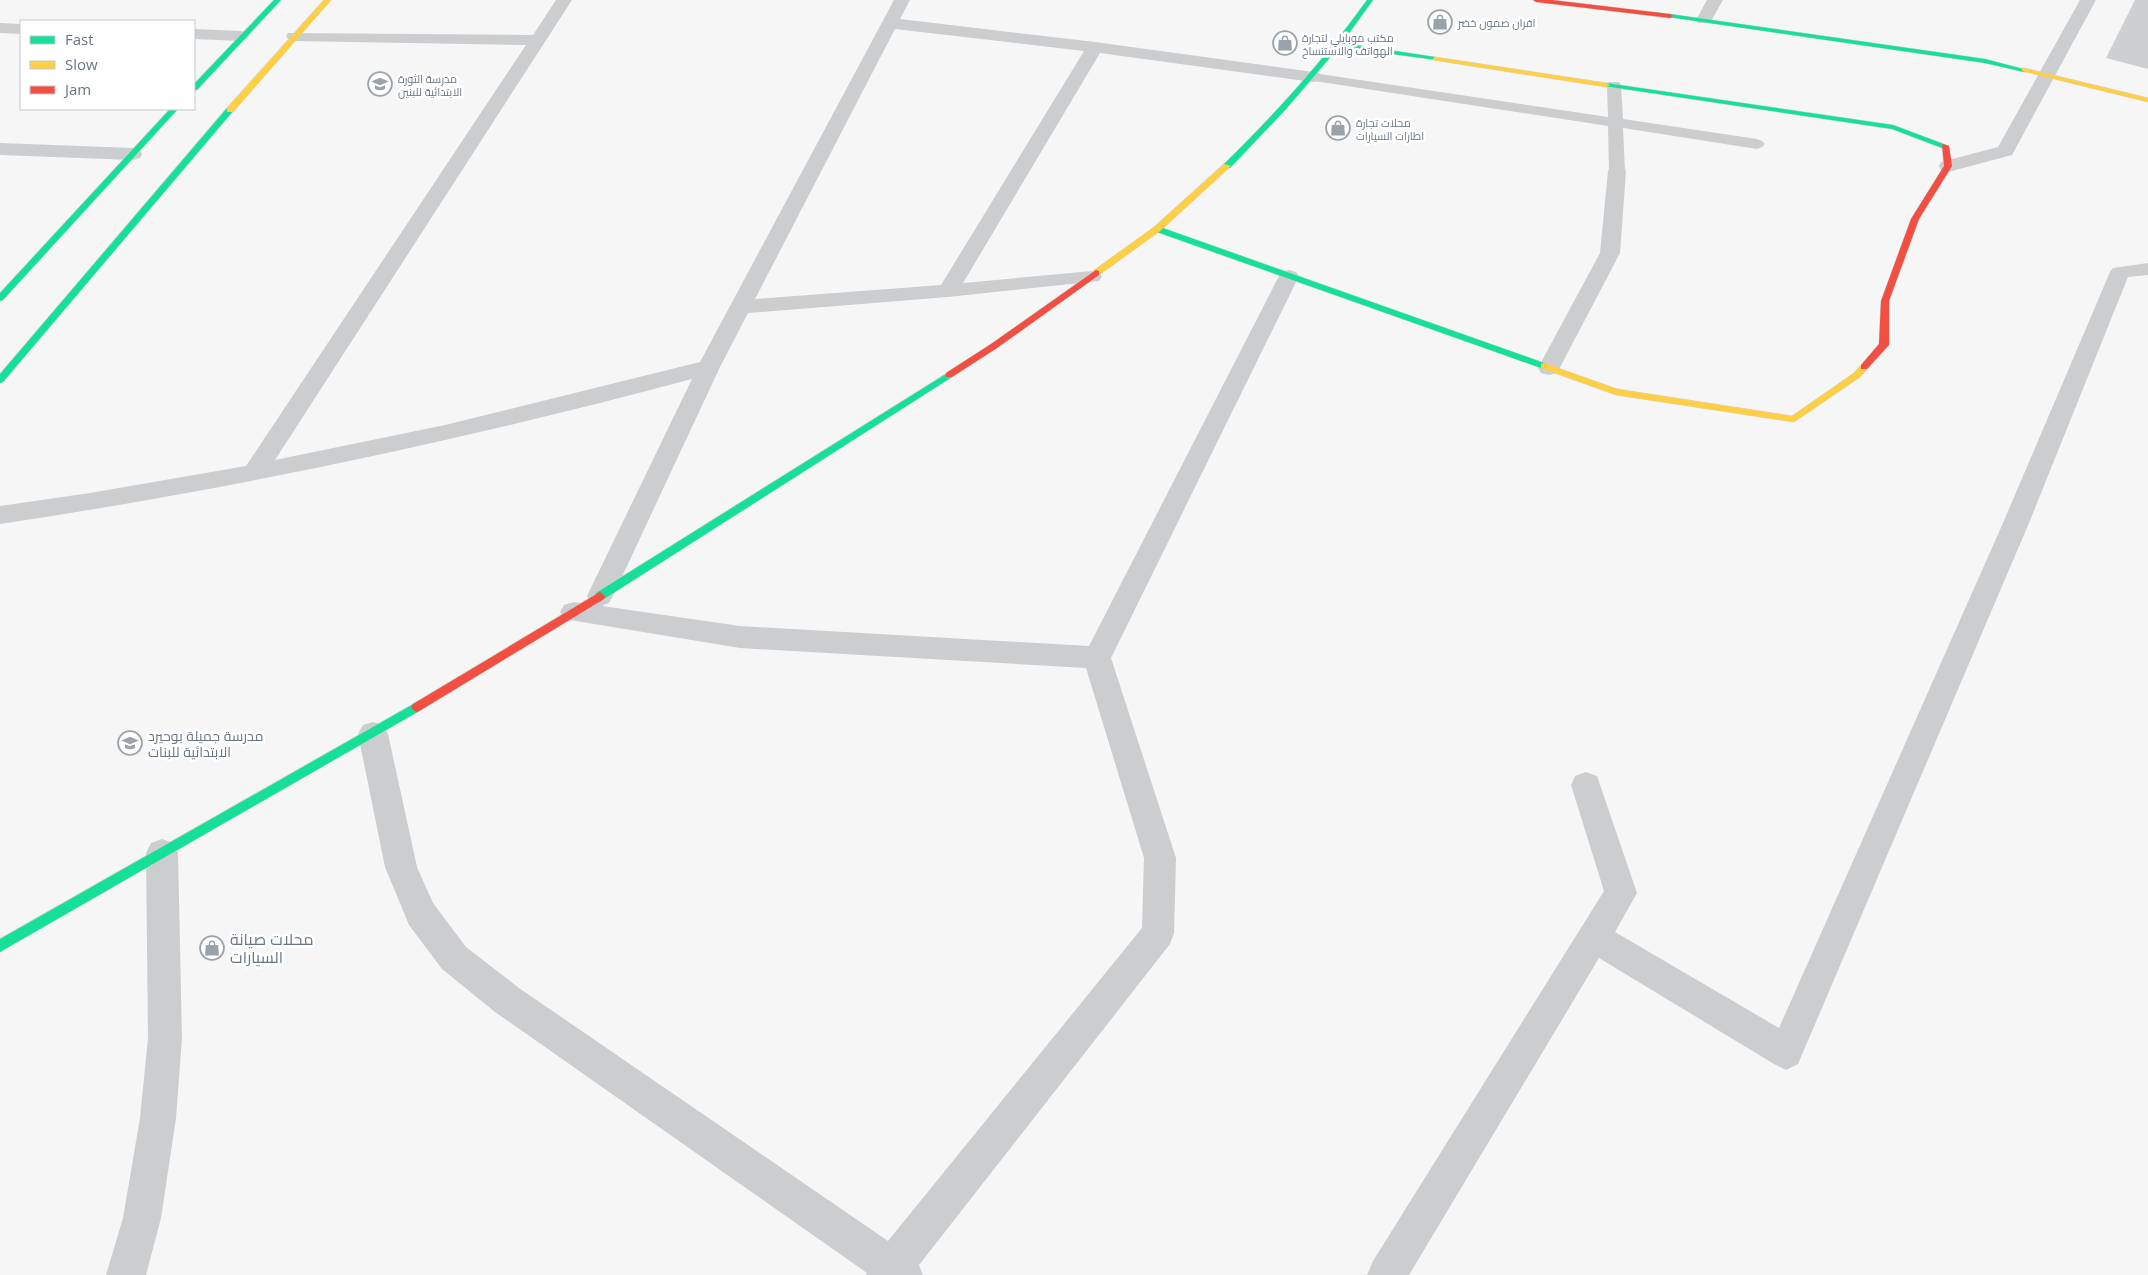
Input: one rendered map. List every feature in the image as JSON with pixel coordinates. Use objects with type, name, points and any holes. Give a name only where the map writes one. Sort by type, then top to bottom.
[{"type":"street","points":[[195,87],[241,36],[278,0]]},
{"type":"street","points":[[0,380],[294,36],[328,0]]},
{"type":"street","points":[[254,473],[564,0]]},
{"type":"street","points":[[600,596],[709,367],[902,0]]},
{"type":"street","points":[[0,946],[373,734],[600,596],[994,346],[1157,229],[1263,131],[1313,77],[1339,45],[1370,0]]},
{"type":"street","points":[[1536,0],[1704,20],[1985,61],[2047,74],[2148,100]]},
{"type":"street","points":[[1704,20],[1715,0]]},
{"type":"street","points":[[1948,166],[2004,151],[2088,0]]},
{"type":"street","points":[[889,23],[1095,47],[1313,77]]},
{"type":"street","points":[[0,28],[20,29]]},
{"type":"street","points":[[195,34],[241,36]]},
{"type":"street","points":[[294,36],[539,40]]},
{"type":"street","points":[[1157,229],[1616,392],[1794,418],[1857,375],[1884,345],[1885,301],[1915,219],[1948,166],[1946,146],[1893,127],[1339,45]]},
{"type":"street","points":[[948,291],[1095,47]]},
{"type":"street","points":[[0,298],[173,110]]},
{"type":"street","points":[[0,149],[133,154]]},
{"type":"street","points":[[1549,368],[1610,252],[1617,171]]},
{"type":"street","points":[[1594,937],[1786,1052],[2012,532],[2120,272],[2148,269]]},
{"type":"street","points":[[373,734],[401,867],[421,914],[454,958],[507,1000],[894,1272],[1158,933],[1160,858],[1097,658],[1289,276]]},
{"type":"street","points":[[740,307],[948,291],[1092,277]]},
{"type":"street","points":[[0,515],[65,506],[254,473],[418,440],[571,404],[709,367]]},
{"type":"street","points":[[574,612],[740,637],[1097,658]]},
{"type":"street","points":[[1387,1275],[1621,893],[1586,785]]},
{"type":"street","points":[[126,1275],[142,1218],[158,1118],[165,1038],[162,853]]},
{"type":"lane","points":[[1313,77],[1757,144]]},
{"type":"lane","points":[[1614,85],[1617,171]]},
{"type":"building","points":[[2135,0],[2148,0],[2148,69],[2106,58]]},
{"type":"traffic: fast","points":[[195,87],[278,0]]},
{"type":"traffic: fast","points":[[1227,166],[1303,87],[1370,0]]},
{"type":"traffic: fast","points":[[1670,16],[1985,61],[2024,70]]},
{"type":"traffic: fast","points":[[1339,45],[1435,59]]},
{"type":"traffic: fast","points":[[1606,85],[1893,127],[1945,146]]},
{"type":"traffic: fast","points":[[0,298],[173,110]]},
{"type":"traffic: fast","points":[[0,380],[230,110]]},
{"type":"traffic: fast","points":[[1157,229],[1544,366]]},
{"type":"traffic: fast","points":[[600,596],[949,375]]},
{"type":"traffic: fast","points":[[0,946],[417,707]]},
{"type":"traffic: slow","points":[[230,110],[328,0]]},
{"type":"traffic: slow","points":[[1435,59],[1606,85]]},
{"type":"traffic: slow","points":[[2024,70],[2148,100]]},
{"type":"traffic: slow","points":[[1096,273],[1157,229],[1227,166]]},
{"type":"traffic: slow","points":[[1544,366],[1616,392],[1794,419],[1857,375],[1864,367]]},
{"type":"traffic: jam","points":[[1536,0],[1670,16]]},
{"type":"traffic: jam","points":[[1864,367],[1884,345],[1885,301],[1915,219],[1948,166],[1945,146]]},
{"type":"traffic: jam","points":[[949,375],[994,346],[1096,273]]},
{"type":"traffic: jam","points":[[417,707],[600,596]]},
{"type":"place","name":"افران صمون خضر","points":[[1440,22]]},
{"type":"place","name":"مكتب موبايلي لتجارة الهواتف والاستنساخ","points":[[1285,43]]},
{"type":"place","name":"مدرسة الثورة الابتدائية للبنين","points":[[380,84]]},
{"type":"place","name":"محلات تجارة اطارات السيارات","points":[[1338,128]]},
{"type":"place","name":"مدرسة جميلة بوحيرد الابتدائية للبنات","points":[[130,743]]},
{"type":"place","name":"محلات صيانة السيارات","points":[[212,948]]}]
